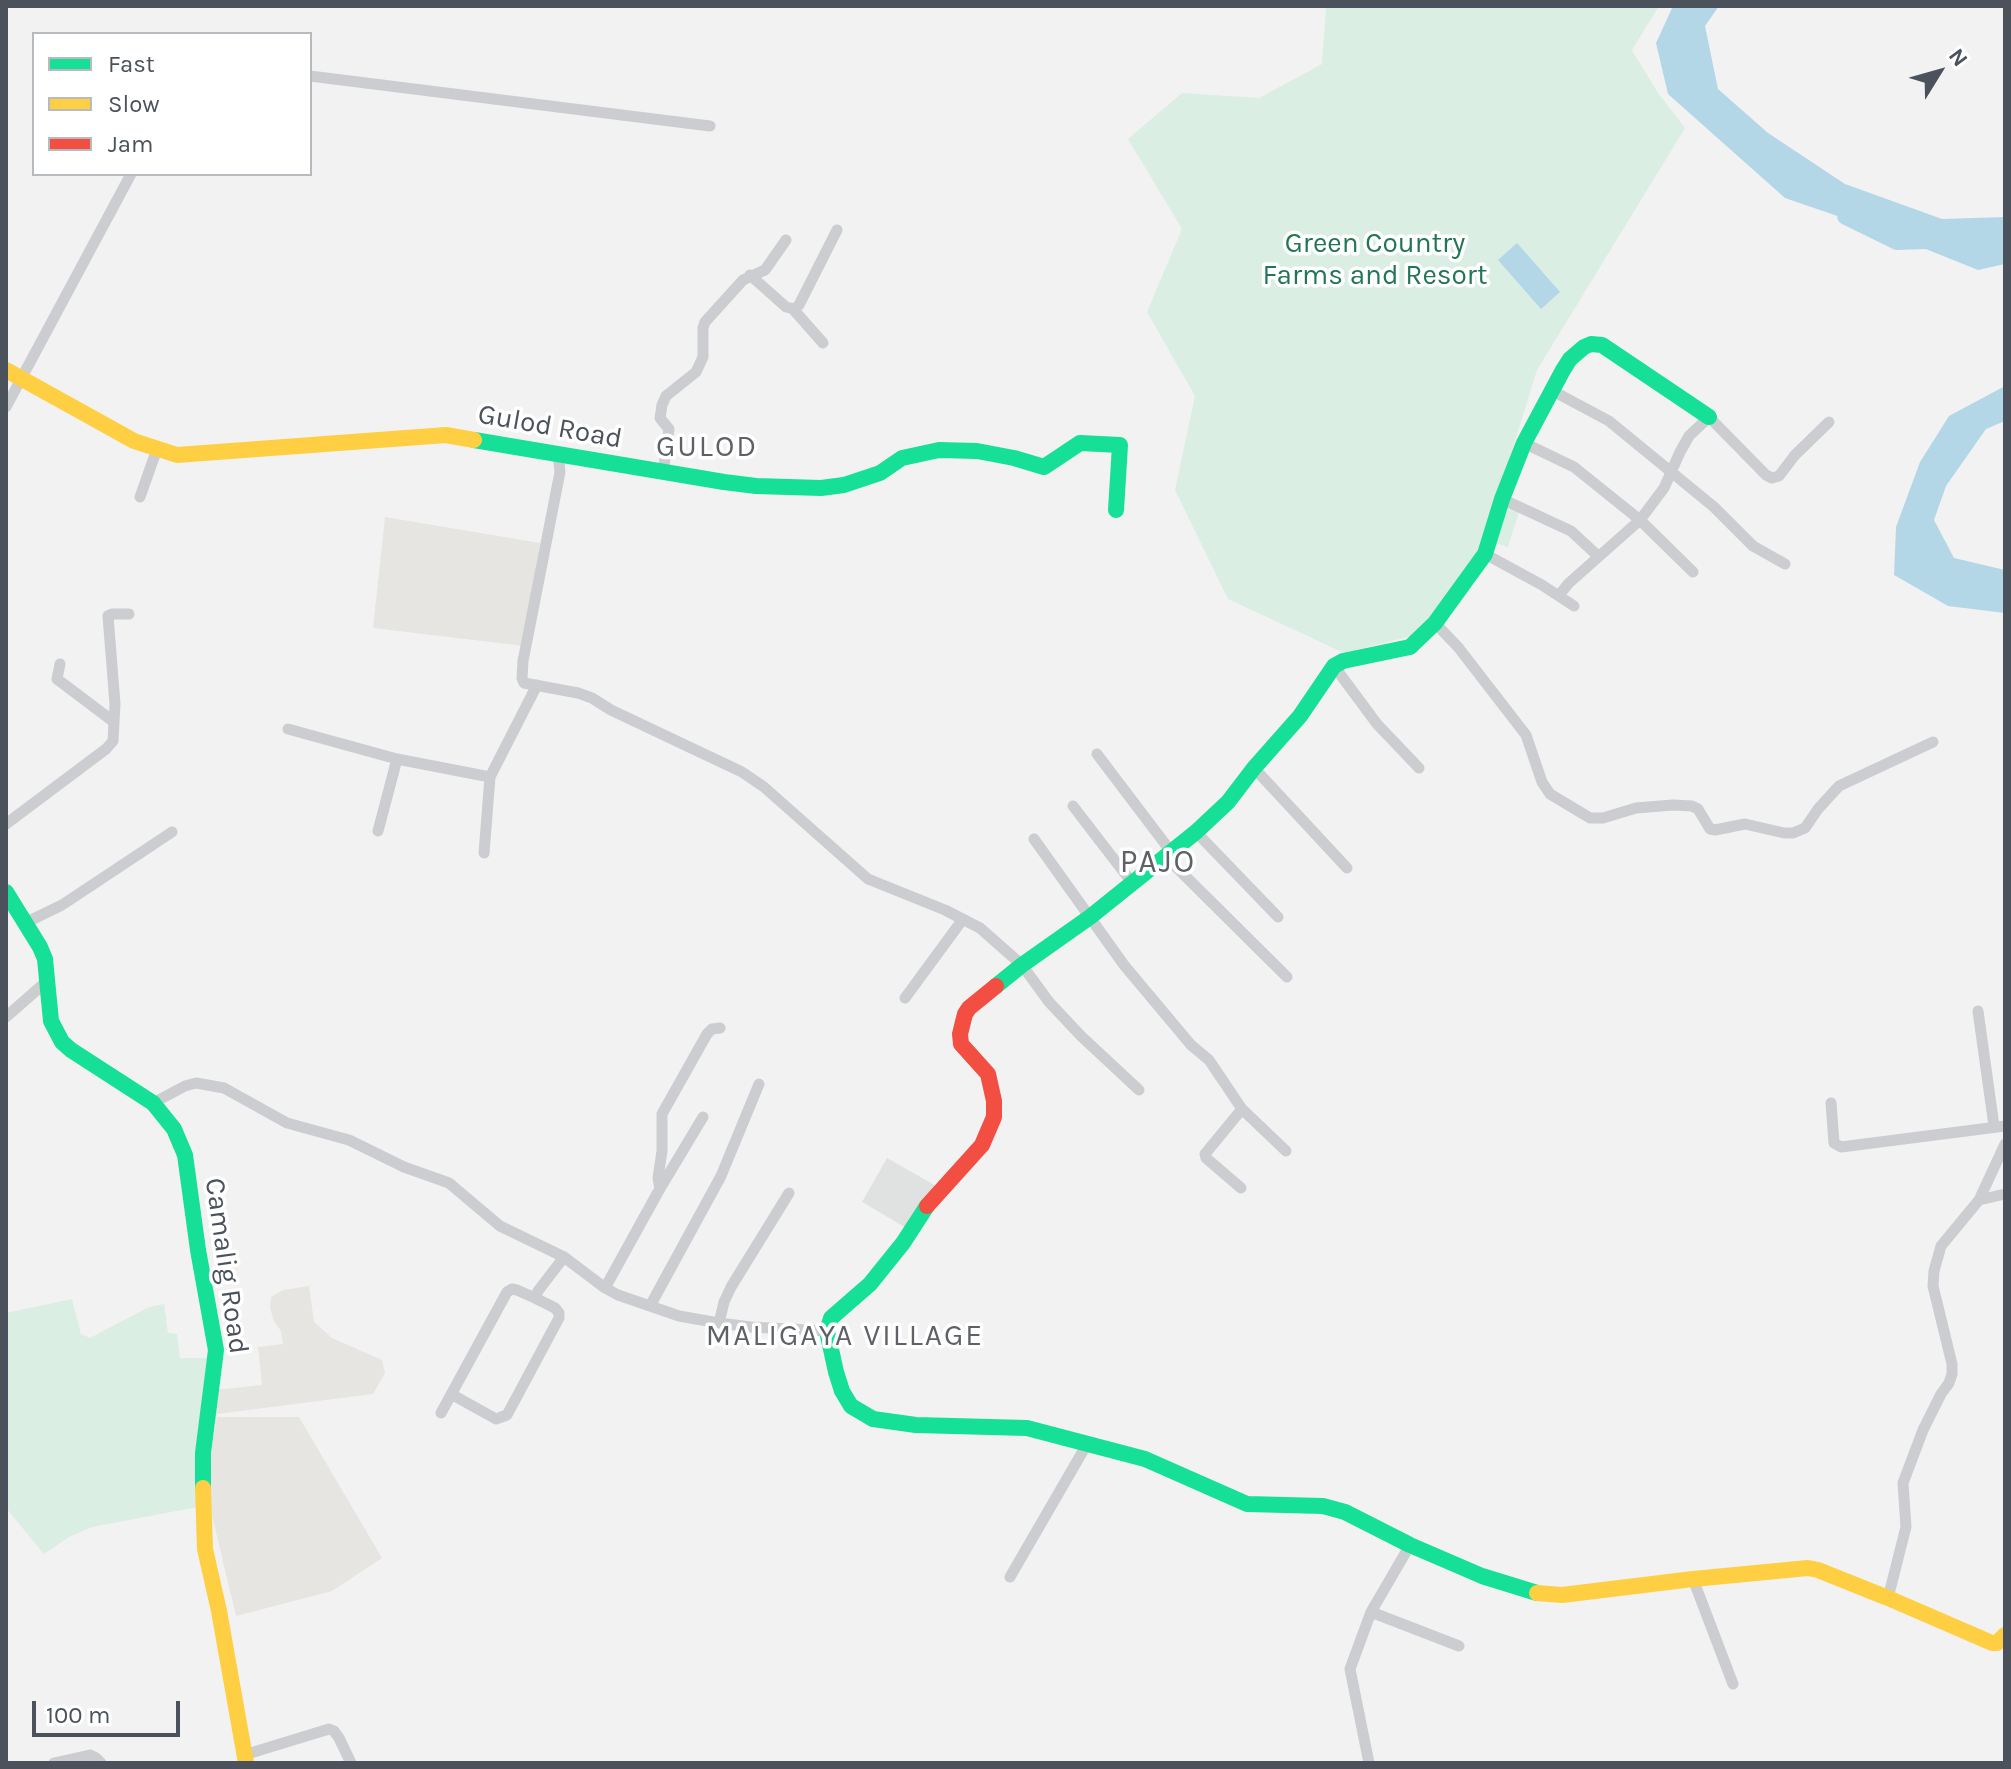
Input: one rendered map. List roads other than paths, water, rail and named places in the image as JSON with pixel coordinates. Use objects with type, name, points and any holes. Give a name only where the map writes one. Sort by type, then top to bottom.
[{"type":"street","points":[[312,76],[710,126]]},
{"type":"street","points":[[6,407],[130,176]]},
{"type":"street","points":[[793,309],[799,305],[837,230]]},
{"type":"street","points":[[663,473],[669,429],[660,418],[662,405],[670,391],[696,372],[703,357],[705,322],[743,280],[765,270],[786,240]]},
{"type":"street","points":[[750,275],[786,307],[793,309],[823,343]]},
{"type":"street","points":[[1829,422],[1795,455],[1779,476],[1772,478],[1709,417],[1602,345],[1584,347],[1570,359],[1524,443],[1485,554],[1435,623],[1410,647],[1343,661],[1334,666],[1311,701],[1228,802],[1196,832],[1133,884],[969,1008],[960,1034],[961,1044],[988,1074],[994,1101],[994,1117],[982,1145],[931,1200],[903,1243],[870,1284],[831,1318],[827,1331],[842,1391],[851,1406],[873,1419],[916,1425],[1027,1428],[1145,1459],[1247,1504],[1323,1506],[1345,1512],[1410,1545],[1482,1576],[1530,1592],[1562,1595],[1808,1568],[1888,1598],[1992,1643],[1997,1643],[2005,1635]]},
{"type":"street","name":"Gulod Road","points":[[6,370],[134,441],[177,455],[446,435],[663,473],[756,486],[821,488],[844,485],[880,473],[902,458],[939,450],[977,451],[1044,467],[1080,443],[1120,445],[1116,510]]},
{"type":"street","points":[[1551,390],[1609,421],[1714,507],[1753,546],[1785,564]]},
{"type":"street","points":[[1559,595],[1640,520],[1664,488],[1689,436],[1709,417]]},
{"type":"street","points":[[1524,443],[1574,467],[1640,520],[1693,572]]},
{"type":"street","points":[[140,497],[157,449]]},
{"type":"street","points":[[558,454],[560,472],[523,661],[524,683],[592,698],[742,772],[764,787],[868,879],[980,928],[1022,965],[1049,1002],[1139,1090]]},
{"type":"street","points":[[1502,499],[1571,531],[1598,556]]},
{"type":"street","points":[[1485,554],[1574,606]]},
{"type":"street","points":[[6,824],[113,741],[115,704],[108,616],[129,614]]},
{"type":"street","points":[[1435,623],[1458,647],[1526,735],[1542,782],[1550,794],[1590,818],[1603,818],[1636,808],[1692,806],[1698,809],[1710,829],[1745,824],[1793,833],[1805,828],[1839,786],[1933,742]]},
{"type":"street","points":[[60,664],[57,679],[114,722]]},
{"type":"street","points":[[1334,666],[1377,724],[1419,768]]},
{"type":"street","points":[[484,853],[490,777],[537,685]]},
{"type":"street","points":[[288,729],[397,759],[490,777]]},
{"type":"street","points":[[1097,754],[1169,856],[1287,977]]},
{"type":"street","points":[[378,831],[397,759]]},
{"type":"street","points":[[1254,768],[1347,868]]},
{"type":"street","points":[[1073,806],[1133,884]]},
{"type":"street","points":[[25,923],[62,905],[172,832]]},
{"type":"street","points":[[1196,832],[1278,917]]},
{"type":"street","points":[[1034,839],[1124,965],[1191,1045],[1209,1060],[1242,1109],[1286,1151]]},
{"type":"street","name":"Camalig Road","points":[[6,892],[45,959],[51,1021],[62,1042],[153,1103],[174,1129],[185,1155],[198,1250],[215,1338],[216,1358],[202,1473],[205,1549],[245,1759]]},
{"type":"street","points":[[905,998],[963,919]]},
{"type":"street","points":[[6,1017],[47,981]]},
{"type":"street","points":[[1831,1103],[1834,1143],[1841,1147],[1999,1126],[1978,1011]]},
{"type":"street","points":[[660,1189],[662,1114],[707,1034],[712,1029],[720,1028]]},
{"type":"street","points":[[153,1103],[196,1083],[224,1088],[287,1123],[349,1140],[404,1167],[449,1183],[500,1226],[564,1257],[618,1295],[679,1316],[719,1323],[827,1331]]},
{"type":"street","points":[[650,1306],[721,1176],[759,1084]]},
{"type":"street","points":[[1241,1188],[1205,1154],[1242,1109]]},
{"type":"street","points":[[605,1288],[703,1117]]},
{"type":"street","points":[[1888,1598],[1906,1527],[1903,1483],[1923,1430],[1952,1374],[1933,1286],[1934,1271],[1941,1246],[1979,1200],[2005,1144]]},
{"type":"street","points":[[719,1323],[731,1287],[789,1193]]},
{"type":"street","points":[[1979,1200],[2005,1194]]},
{"type":"street","points":[[535,1298],[564,1257]]},
{"type":"street","points":[[441,1413],[451,1394],[507,1292],[517,1290],[555,1308],[559,1313],[507,1415],[496,1419],[451,1394]]},
{"type":"street","points":[[1010,1577],[1087,1444]]},
{"type":"street","points":[[1369,1763],[1350,1674],[1371,1612],[1410,1545]]},
{"type":"street","points":[[1693,1579],[1733,1684]]},
{"type":"street","points":[[1371,1612],[1459,1646]]},
{"type":"street","points":[[245,1759],[329,1729],[339,1738],[351,1763]]},
{"type":"street","points":[[54,1763],[90,1755],[101,1763]]},
{"type":"water","points":[[1673,6],[1719,6],[1705,26],[1718,89],[1768,133],[1845,184],[1942,219],[2005,217],[2005,264],[1978,270],[1881,231],[1785,198],[1668,94],[1656,43]]},
{"type":"water","points":[[1517,243],[1560,292],[1541,309],[1498,260]]},
{"type":"water","points":[[2005,386],[2005,421],[1986,429],[1946,486],[1934,520],[1954,558],[2005,570],[2005,613],[1948,606],[1894,575],[1896,527],[1920,462],[1949,416]]},
{"type":"waterway","points":[[1846,216],[1897,241],[1926,240]]},
{"type":"district","name":"GULOD","points":[[707,447]]},
{"type":"district","name":"PAJO","points":[[1158,863]]},
{"type":"district","name":"MALIGAYA VILLAGE","points":[[845,1336]]},
{"type":"park label","name":"Green Country Farms and Resort","points":[[1375,260]]}]
